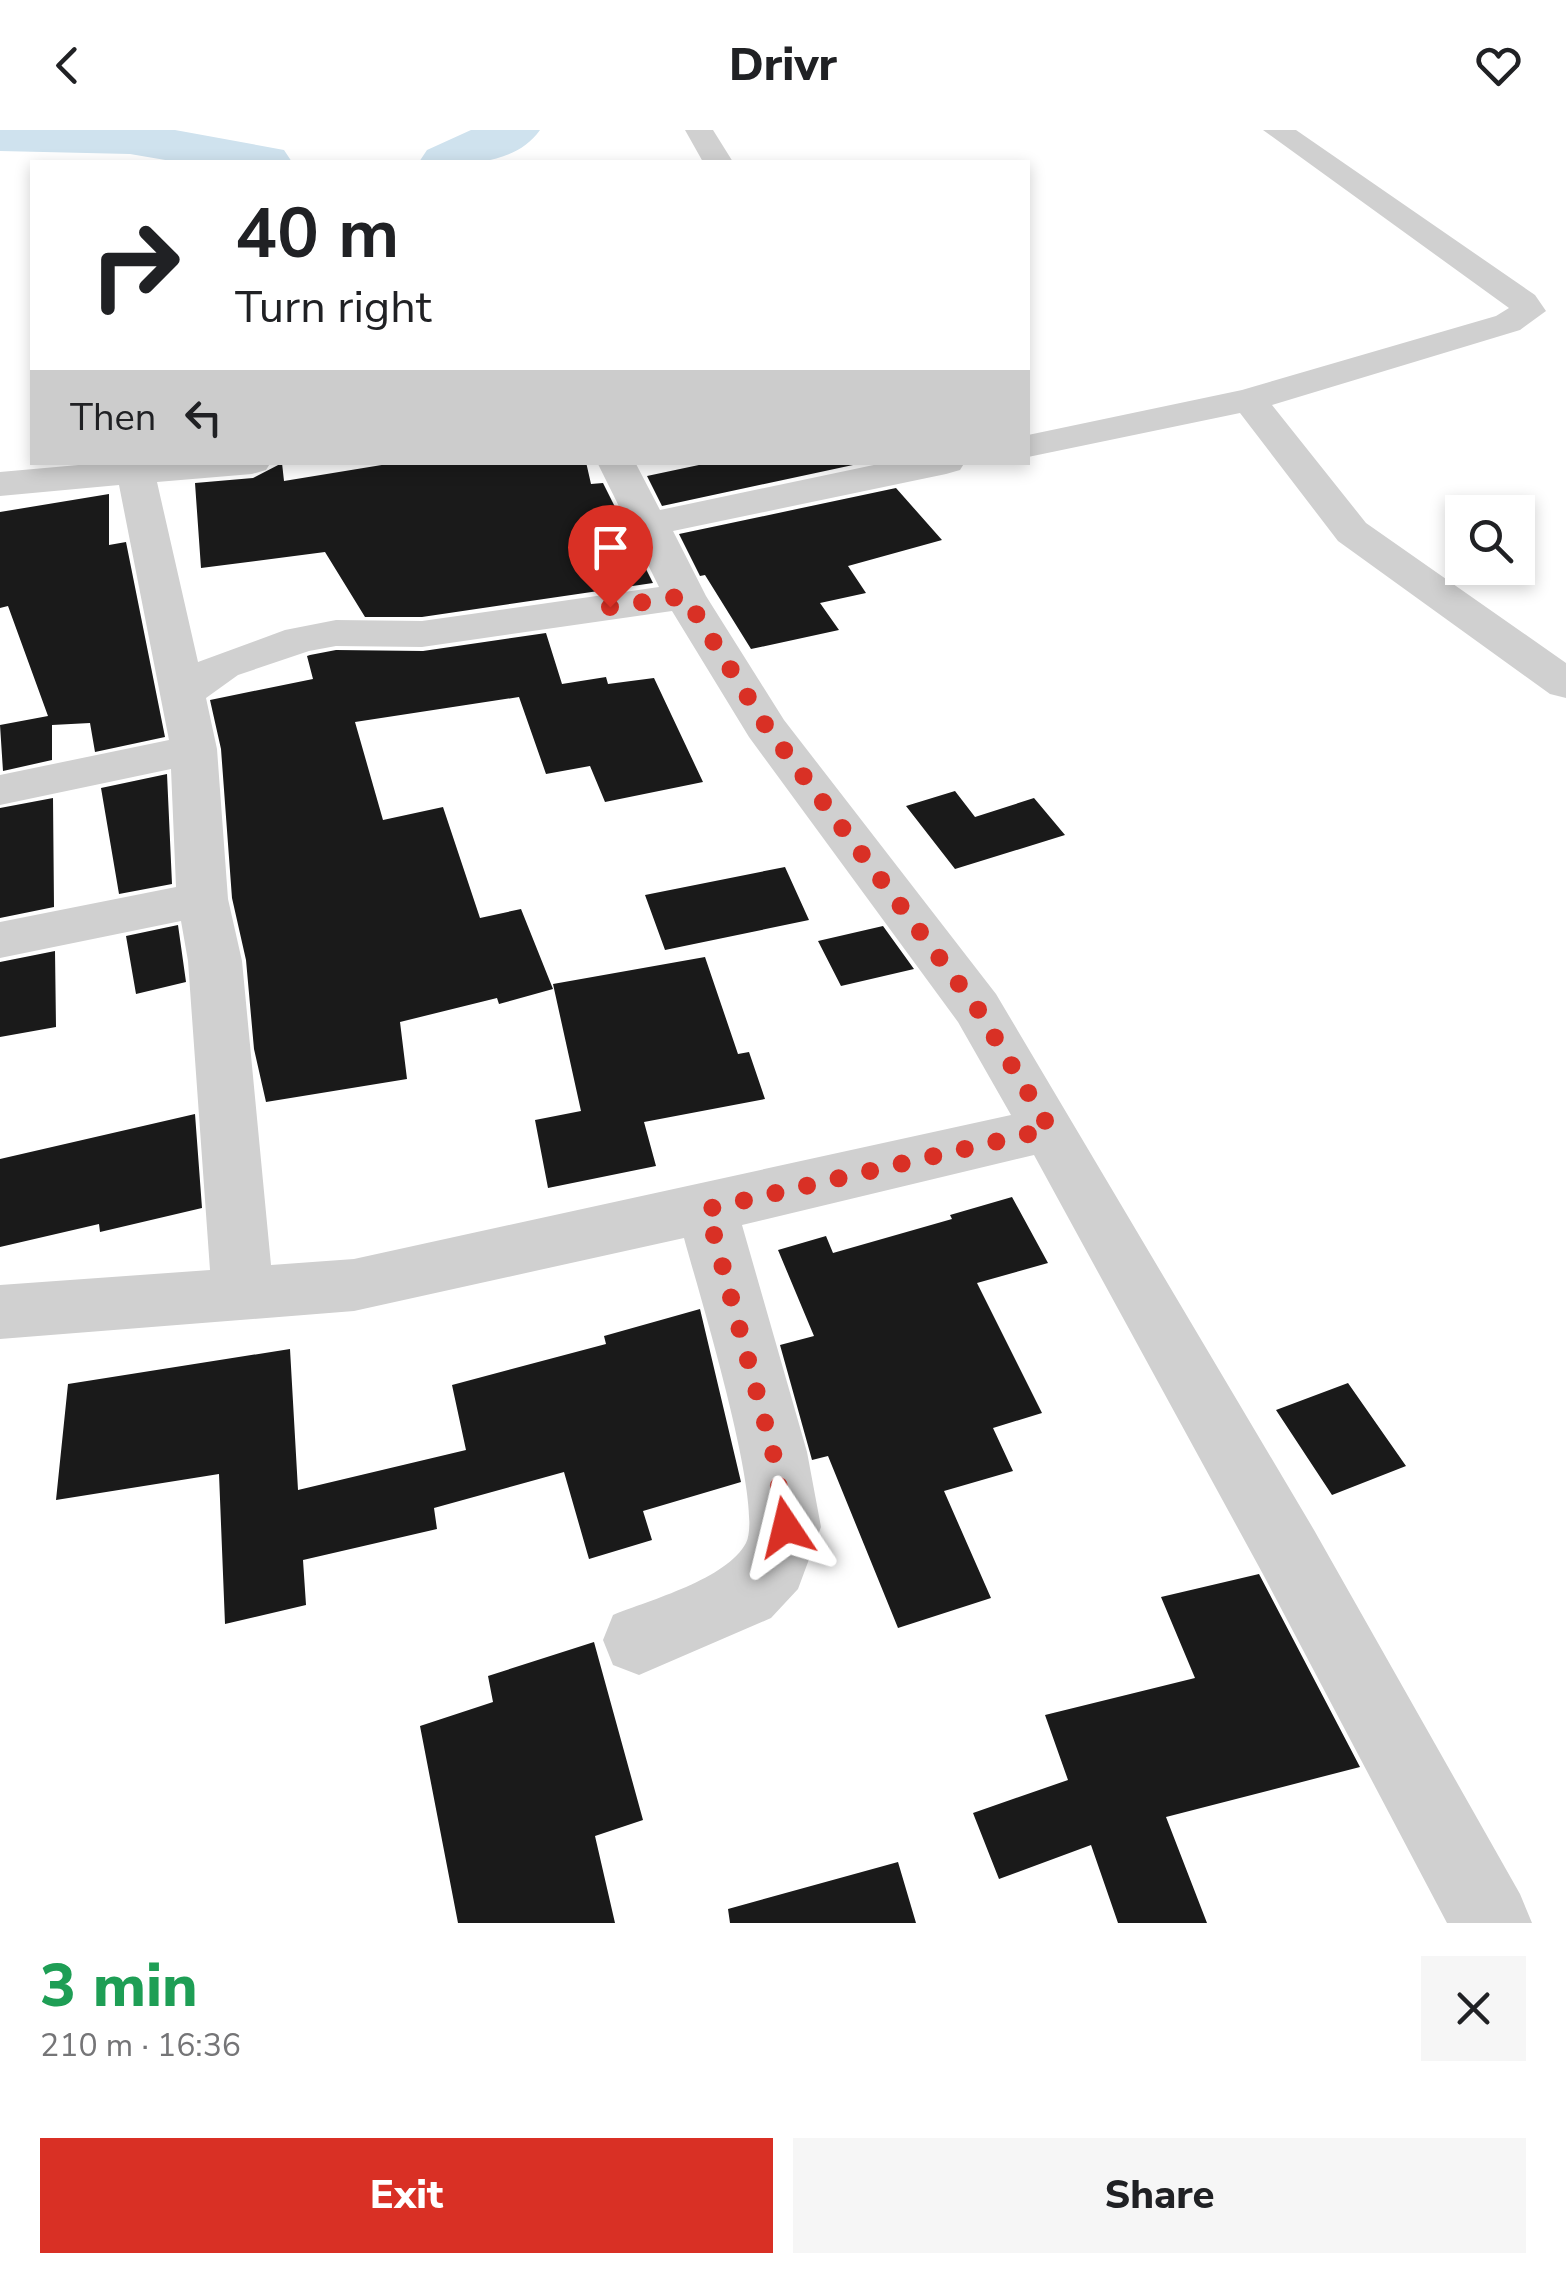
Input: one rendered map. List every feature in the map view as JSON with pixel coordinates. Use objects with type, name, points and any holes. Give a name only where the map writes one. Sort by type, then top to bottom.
[{"type":"street","points":[[699,130],[717,160]]},
{"type":"street","points":[[1030,446],[1249,400],[1508,324],[1529,308],[1277,130]]},
{"type":"street","points":[[1249,400],[1352,532],[1566,684]]},
{"type":"street","points":[[0,484],[217,465]]},
{"type":"street","points":[[617,465],[685,596],[766,726],[977,1008],[1050,1129],[1491,1923]]},
{"type":"street","points":[[649,524],[932,465]]},
{"type":"street","points":[[136,472],[194,749],[202,899],[215,961],[243,1295]]},
{"type":"street","points":[[182,694],[222,666],[300,639],[336,634],[422,634],[685,596]]},
{"type":"street","points":[[0,790],[194,749]]},
{"type":"street","points":[[0,940],[202,899]]},
{"type":"street","points":[[0,1312],[354,1285],[707,1209],[1050,1129]]},
{"type":"street","points":[[639,1640],[746,1594],[773,1566],[786,1527],[773,1452],[707,1209]]},
{"type":"building","points":[[278,465],[282,465],[284,481],[382,465],[587,465],[591,484],[603,483],[653,583],[422,617],[365,617],[325,552],[201,568],[195,483],[253,478]]},
{"type":"building","points":[[699,465],[853,465],[662,506],[647,476]]},
{"type":"building","points":[[896,488],[942,540],[848,566],[866,593],[820,603],[839,630],[751,649],[705,575],[700,576],[679,534]]},
{"type":"building","points":[[109,494],[109,545],[126,542],[165,737],[95,752],[90,723],[52,725],[52,760],[3,771],[0,725],[48,716],[8,606],[0,608],[0,512]]},
{"type":"building","points":[[546,633],[562,684],[606,677],[608,684],[654,678],[703,782],[605,802],[590,766],[546,774],[519,697],[355,722],[383,820],[443,807],[480,918],[521,909],[553,989],[499,1004],[497,998],[400,1022],[407,1079],[266,1102],[254,1049],[246,960],[232,898],[221,749],[210,700],[313,679],[307,656],[310,655],[336,650],[423,651]]},
{"type":"building","points":[[167,774],[172,884],[119,894],[101,788]]},
{"type":"building","points":[[955,791],[975,817],[1034,798],[1065,835],[955,869],[906,806]]},
{"type":"building","points":[[53,798],[54,907],[0,918],[0,808]]},
{"type":"building","points":[[785,867],[809,920],[665,950],[645,895]]},
{"type":"building","points":[[178,925],[186,982],[136,994],[126,936]]},
{"type":"building","points":[[883,926],[914,969],[841,986],[818,941]]},
{"type":"building","points":[[55,951],[56,1027],[0,1037],[0,962]]},
{"type":"building","points":[[705,957],[738,1054],[749,1052],[765,1099],[644,1122],[656,1166],[548,1188],[535,1120],[581,1111],[553,984]]},
{"type":"building","points":[[195,1114],[202,1208],[100,1232],[99,1224],[0,1247],[0,1159]]},
{"type":"building","points":[[1012,1197],[1048,1263],[977,1283],[1042,1413],[993,1428],[1013,1471],[944,1491],[991,1598],[898,1628],[828,1456],[812,1460],[780,1345],[814,1336],[778,1250],[826,1236],[833,1253],[952,1219],[950,1215]]},
{"type":"building","points":[[700,1309],[741,1482],[643,1511],[652,1540],[589,1559],[564,1472],[434,1508],[437,1529],[303,1560],[306,1605],[225,1624],[219,1474],[56,1500],[68,1384],[290,1349],[298,1490],[466,1450],[452,1385],[606,1344],[604,1336]]},
{"type":"building","points":[[1348,1383],[1406,1466],[1332,1495],[1276,1410]]},
{"type":"building","points":[[1259,1574],[1360,1767],[1166,1817],[1207,1923],[1118,1923],[1091,1845],[999,1879],[973,1813],[1068,1780],[1045,1715],[1195,1678],[1161,1597]]},
{"type":"building","points":[[594,1642],[643,1820],[595,1836],[615,1923],[458,1923],[420,1726],[493,1702],[488,1676]]},
{"type":"building","points":[[898,1862],[916,1923],[730,1923],[728,1909]]},
{"type":"waterway","points":[[450,160],[514,130]]},
{"type":"waterway","points":[[0,135],[130,138],[254,160]]},
{"type":"route","points":[[610,607],[685,596],[766,726],[977,1008],[1050,1129],[707,1209],[773,1452],[786,1527]]}]
